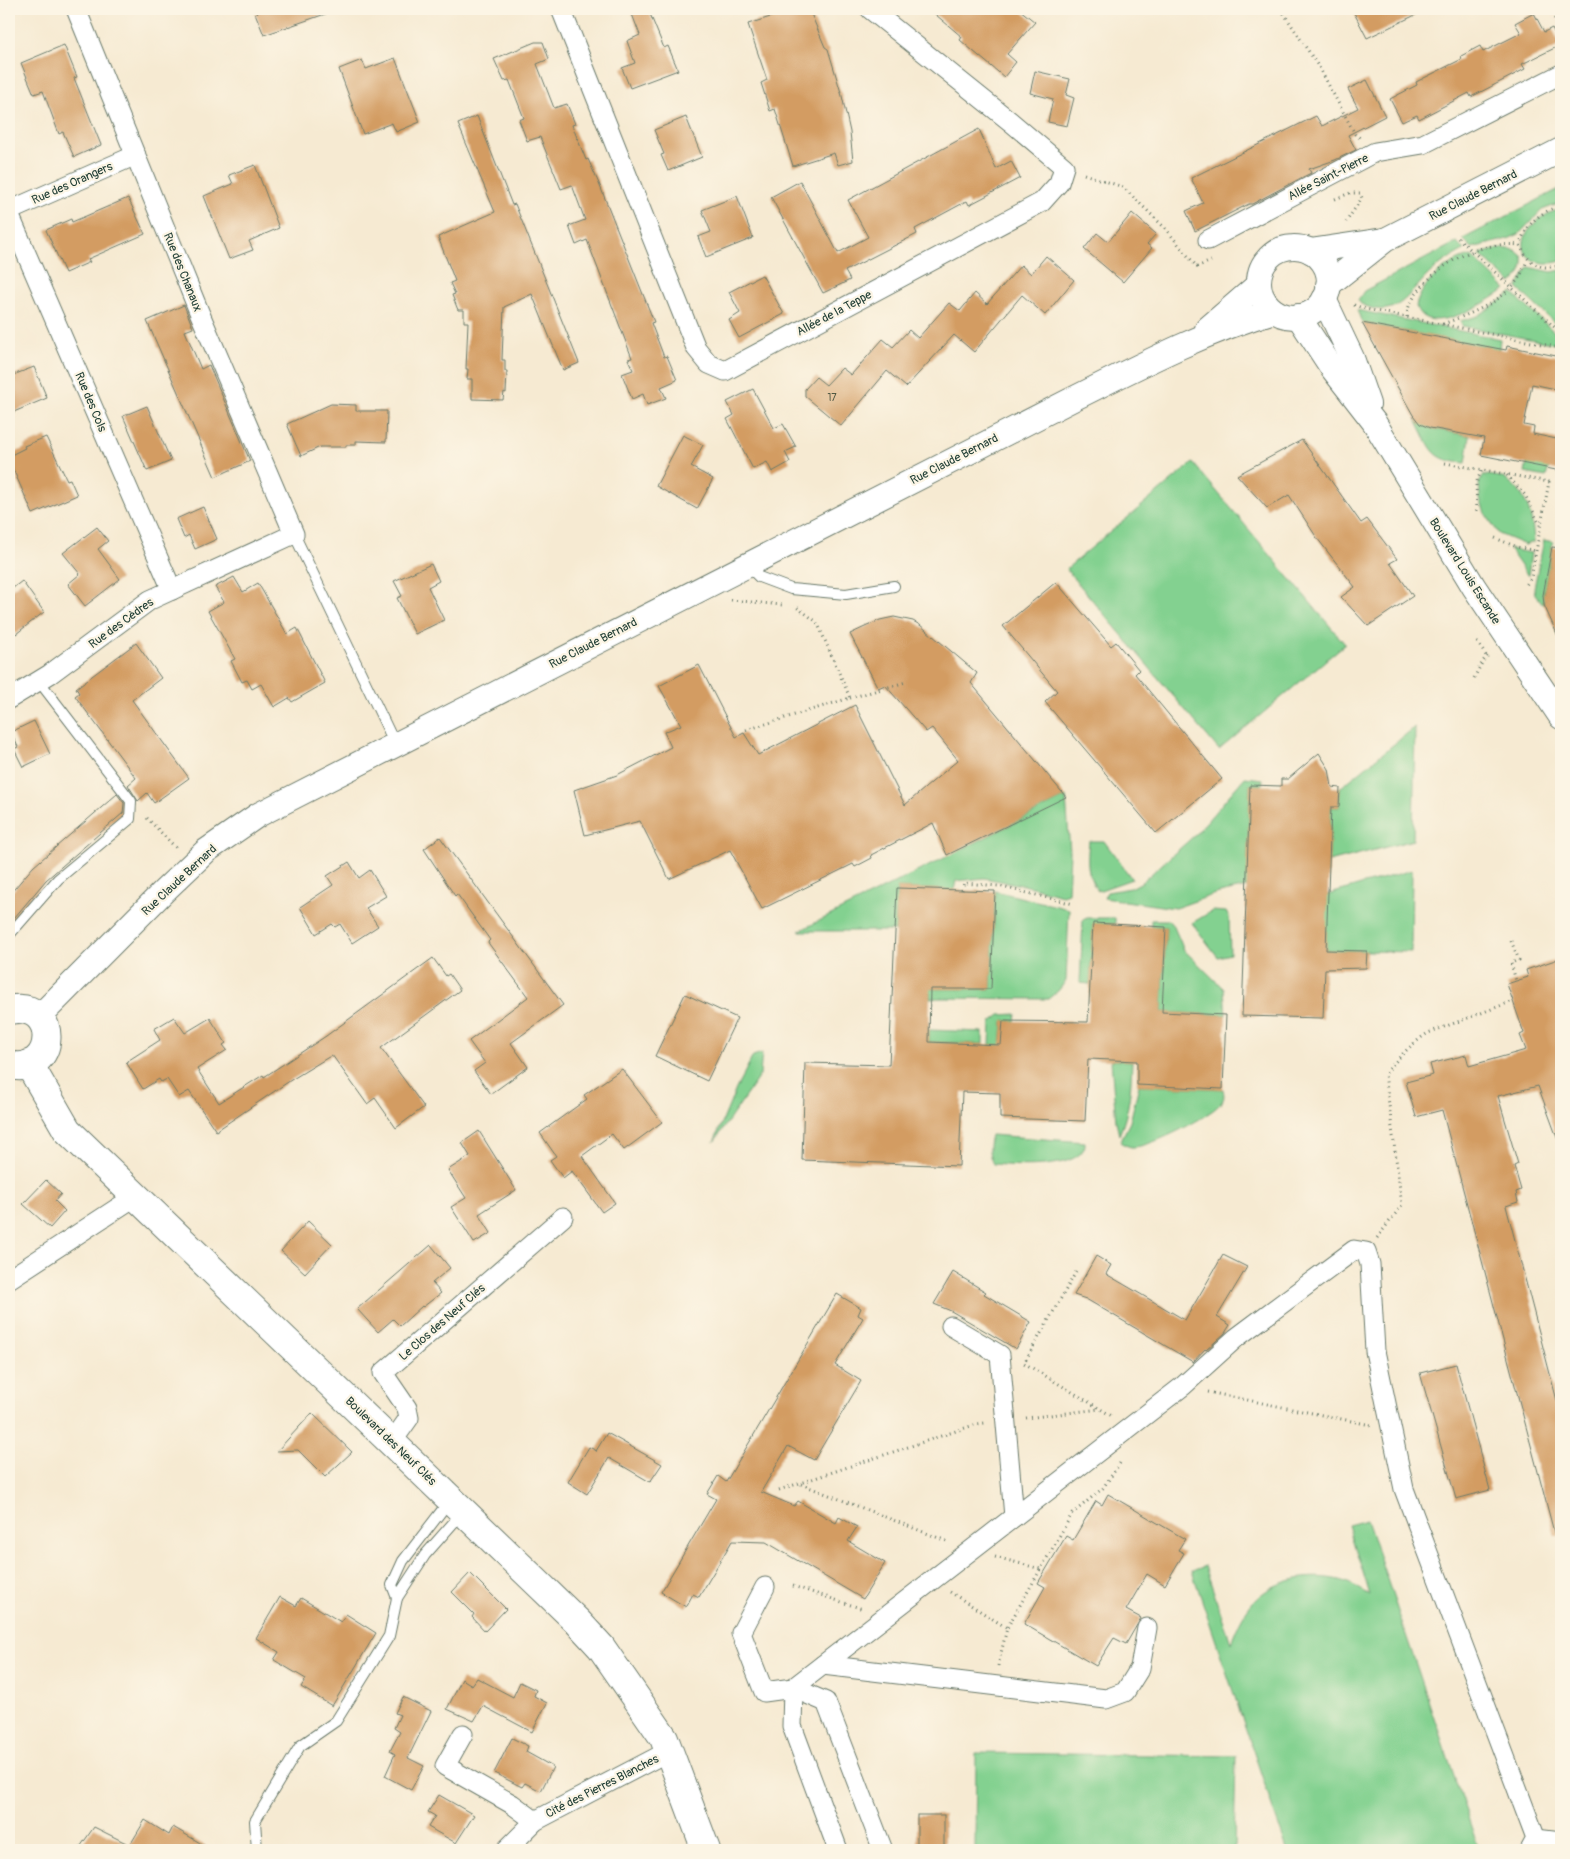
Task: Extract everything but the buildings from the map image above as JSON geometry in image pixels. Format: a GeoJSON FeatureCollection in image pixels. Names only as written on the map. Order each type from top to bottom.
{"type":"FeatureCollection","features":[{"type":"Feature","properties":{"kind":"main road"},"geometry":{"type":"LineString","coordinates":[[9,1010],[25,1009],[39,1017],[45,1025],[47,1034],[47,1044],[37,1060],[19,1064]]}},
{"type":"Feature","properties":{"kind":"main road","name":"Boulevard des Neuf Clés"},"geometry":{"type":"LineString","coordinates":[[19,1064],[67,1130],[578,1621],[601,1647],[664,1738],[706,1850]]}},
{"type":"Feature","properties":{"kind":"street","name":"Rue des Chanaux"},"geometry":{"type":"LineString","coordinates":[[76,9],[200,314],[294,534]]}},
{"type":"Feature","properties":{"kind":"street","name":"Allée de la Teppe"},"geometry":{"type":"LineString","coordinates":[[561,9],[696,348],[709,364],[725,371],[1042,202],[1059,183],[1064,167],[870,9]]}},
{"type":"Feature","properties":{"kind":"street","name":"Allée Saint-Pierre"},"geometry":{"type":"LineString","coordinates":[[1208,240],[1375,152],[1423,144],[1561,74]]}},
{"type":"Feature","properties":{"kind":"street","name":"Rue Claude Bernard"},"geometry":{"type":"LineString","coordinates":[[1326,292],[1385,240],[1561,150]]}},
{"type":"Feature","properties":{"kind":"street","name":"Rue des Orangers"},"geometry":{"type":"LineString","coordinates":[[9,212],[136,155]]}},
{"type":"Feature","properties":{"kind":"street","name":"Rue des Cols"},"geometry":{"type":"LineString","coordinates":[[9,212],[172,590]]}},
{"type":"Feature","properties":{"kind":"street","name":"Rue Claude Bernard"},"geometry":{"type":"LineString","coordinates":[[1310,251],[1385,240]]}},
{"type":"Feature","properties":{"kind":"street"},"geometry":{"type":"LineString","coordinates":[[1300,248],[1310,251],[1324,266],[1328,275],[1326,292],[1317,307],[1308,313],[1298,316],[1282,315],[1274,311],[1263,299],[1259,284],[1260,273],[1264,264],[1280,250],[1300,248]]}},
{"type":"Feature","properties":{"kind":"street","name":"Rue Claude Bernard"},"geometry":{"type":"LineString","coordinates":[[1196,338],[1259,284]]}},
{"type":"Feature","properties":{"kind":"street","name":"Boulevard Louis Escande"},"geometry":{"type":"LineString","coordinates":[[1326,292],[1352,358],[1374,422]]}},
{"type":"Feature","properties":{"kind":"street","name":"Rue Claude Bernard"},"geometry":{"type":"LineString","coordinates":[[39,1017],[206,852],[258,815],[1073,398],[1196,338],[1274,311]]}},
{"type":"Feature","properties":{"kind":"street","name":"Boulevard Louis Escande"},"geometry":{"type":"LineString","coordinates":[[1298,316],[1332,368],[1374,422],[1474,587],[1561,717]]}},
{"type":"Feature","properties":{"kind":"street","name":"Rue des Cèdres"},"geometry":{"type":"LineString","coordinates":[[11,694],[39,681],[150,600],[294,534]]}},
{"type":"Feature","properties":{"kind":"street"},"geometry":{"type":"LineString","coordinates":[[9,1279],[136,1196]]}},
{"type":"Feature","properties":{"kind":"street","name":"Le Clos des Neuf Clés"},"geometry":{"type":"LineString","coordinates":[[392,1442],[409,1418],[407,1408],[383,1373],[563,1217]]}},
{"type":"Feature","properties":{"kind":"street"},"geometry":{"type":"LineString","coordinates":[[765,1587],[741,1633],[764,1692],[793,1688],[1183,1386],[1236,1338],[1354,1250],[1366,1252],[1370,1264],[1375,1351],[1404,1490],[1534,1845],[1561,1842]]}},
{"type":"Feature","properties":{"kind":"street"},"geometry":{"type":"LineString","coordinates":[[951,1326],[1000,1355],[1014,1517]]}},
{"type":"Feature","properties":{"kind":"street"},"geometry":{"type":"LineString","coordinates":[[822,1665],[1106,1699],[1125,1692],[1140,1668],[1147,1628]]}},
{"type":"Feature","properties":{"kind":"street"},"geometry":{"type":"LineString","coordinates":[[793,1688],[792,1726],[838,1850]]}},
{"type":"Feature","properties":{"kind":"street"},"geometry":{"type":"LineString","coordinates":[[793,1688],[826,1702],[882,1850]]}},
{"type":"Feature","properties":{"kind":"street","name":"Cité des Pierres Blanches"},"geometry":{"type":"LineString","coordinates":[[463,1734],[446,1766],[512,1804],[535,1821]]}},
{"type":"Feature","properties":{"kind":"street","name":"Cité des Pierres Blanches"},"geometry":{"type":"LineString","coordinates":[[506,1850],[535,1821],[668,1751]]}},
{"type":"Feature","properties":{"kind":"lane"},"geometry":{"type":"LineString","coordinates":[[294,534],[395,744]]}},
{"type":"Feature","properties":{"kind":"lane"},"geometry":{"type":"LineString","coordinates":[[747,565],[759,577],[791,589],[846,594],[894,586]]}},
{"type":"Feature","properties":{"kind":"lane"},"geometry":{"type":"LineString","coordinates":[[9,935],[58,879],[130,819],[131,801],[39,681]]}},
{"type":"Feature","properties":{"kind":"lane"},"geometry":{"type":"LineString","coordinates":[[397,1598],[392,1585],[403,1561],[457,1505]]}},
{"type":"Feature","properties":{"kind":"lane"},"geometry":{"type":"LineString","coordinates":[[257,1850],[254,1821],[300,1746],[336,1721],[389,1636],[397,1598],[457,1505]]}},
{"type":"Feature","properties":{"kind":"path"},"geometry":{"type":"LineString","coordinates":[[1281,9],[1320,69],[1355,134],[1375,152]]}},
{"type":"Feature","properties":{"kind":"path"},"geometry":{"type":"LineString","coordinates":[[1550,9],[1561,31]]}},
{"type":"Feature","properties":{"kind":"path"},"geometry":{"type":"LineString","coordinates":[[1561,206],[1549,209],[1538,216],[1522,236],[1520,245],[1528,260],[1543,267],[1561,265]]}},
{"type":"Feature","properties":{"kind":"path"},"geometry":{"type":"LineString","coordinates":[[1458,238],[1561,333]]}},
{"type":"Feature","properties":{"kind":"path"},"geometry":{"type":"LineString","coordinates":[[1407,317],[1409,305],[1424,284],[1447,264],[1471,251],[1506,244],[1520,245]]}},
{"type":"Feature","properties":{"kind":"path"},"geometry":{"type":"LineString","coordinates":[[1442,325],[1486,306],[1511,288],[1519,280],[1528,260]]}},
{"type":"Feature","properties":{"kind":"path"},"geometry":{"type":"LineString","coordinates":[[1354,305],[1442,325],[1561,348]]}},
{"type":"Feature","properties":{"kind":"path"},"geometry":{"type":"LineString","coordinates":[[1445,463],[1549,482],[1530,578],[1526,584]]}},
{"type":"Feature","properties":{"kind":"path"},"geometry":{"type":"LineString","coordinates":[[1477,511],[1476,483],[1482,470]]}},
{"type":"Feature","properties":{"kind":"path"},"geometry":{"type":"LineString","coordinates":[[1507,474],[1525,495],[1540,525]]}},
{"type":"Feature","properties":{"kind":"path"},"geometry":{"type":"LineString","coordinates":[[1495,538],[1516,547],[1536,551]]}},
{"type":"Feature","properties":{"kind":"path"},"geometry":{"type":"LineString","coordinates":[[722,599],[795,606],[817,622],[850,698]]}},
{"type":"Feature","properties":{"kind":"path"},"geometry":{"type":"LineString","coordinates":[[1477,642],[1486,657]]}},
{"type":"Feature","properties":{"kind":"path"},"geometry":{"type":"LineString","coordinates":[[1474,678],[1486,657],[1492,651]]}},
{"type":"Feature","properties":{"kind":"path"},"geometry":{"type":"LineString","coordinates":[[746,730],[906,682]]}},
{"type":"Feature","properties":{"kind":"path"},"geometry":{"type":"LineString","coordinates":[[131,801],[192,865]]}},
{"type":"Feature","properties":{"kind":"path"},"geometry":{"type":"LineString","coordinates":[[962,890],[964,883],[998,886],[1074,904]]}},
{"type":"Feature","properties":{"kind":"path"},"geometry":{"type":"LineString","coordinates":[[1511,941],[1520,960],[1511,963],[1516,981]]}},
{"type":"Feature","properties":{"kind":"path"},"geometry":{"type":"LineString","coordinates":[[1366,1252],[1402,1205],[1385,1074],[1418,1040],[1428,1034],[1513,1001]]}},
{"type":"Feature","properties":{"kind":"path"},"geometry":{"type":"LineString","coordinates":[[994,1686],[1007,1628],[1072,1514],[1103,1488],[1130,1448],[1131,1427],[1024,1363],[1076,1272]]}},
{"type":"Feature","properties":{"kind":"path"},"geometry":{"type":"LineString","coordinates":[[1183,1386],[1392,1429]]}},
{"type":"Feature","properties":{"kind":"path"},"geometry":{"type":"LineString","coordinates":[[779,1490],[977,1424],[1100,1409]]}},
{"type":"Feature","properties":{"kind":"path"},"geometry":{"type":"LineString","coordinates":[[801,1483],[971,1551],[1041,1569]]}},
{"type":"Feature","properties":{"kind":"path"},"geometry":{"type":"LineString","coordinates":[[932,1580],[1007,1628]]}},
{"type":"Feature","properties":{"kind":"path"},"geometry":{"type":"LineString","coordinates":[[793,1586],[885,1616]]}},
{"type":"Feature","properties":{"kind":"green space"},"geometry":{"type":"Polygon","coordinates":[[[1561,188],[1561,203],[1542,210],[1519,234],[1508,239],[1472,248],[1463,239],[1561,188]]]}},
{"type":"Feature","properties":{"kind":"green space"},"geometry":{"type":"Polygon","coordinates":[[[1561,209],[1561,261],[1542,263],[1530,258],[1524,248],[1524,241],[1529,230],[1544,216],[1561,209]]]}},
{"type":"Feature","properties":{"kind":"green space"},"geometry":{"type":"Polygon","coordinates":[[[1457,242],[1464,250],[1437,267],[1407,297],[1392,308],[1373,308],[1361,304],[1358,300],[1364,291],[1457,242]]]}},
{"type":"Feature","properties":{"kind":"green space"},"geometry":{"type":"Polygon","coordinates":[[[1502,248],[1515,250],[1523,257],[1521,272],[1511,283],[1479,254],[1502,248]]]}},
{"type":"Feature","properties":{"kind":"green space"},"geometry":{"type":"Polygon","coordinates":[[[1472,256],[1506,289],[1459,315],[1432,320],[1422,316],[1416,306],[1430,281],[1445,267],[1463,258],[1472,256]]]}},
{"type":"Feature","properties":{"kind":"green space"},"geometry":{"type":"Polygon","coordinates":[[[1529,267],[1552,272],[1561,270],[1561,329],[1517,288],[1529,267]]]}},
{"type":"Feature","properties":{"kind":"green space"},"geometry":{"type":"Polygon","coordinates":[[[1512,293],[1561,338],[1561,345],[1462,326],[1460,321],[1478,316],[1512,293]]]}},
{"type":"Feature","properties":{"kind":"green space"},"geometry":{"type":"Polygon","coordinates":[[[1357,310],[1500,339],[1499,349],[1362,323],[1357,310]]]}},
{"type":"Feature","properties":{"kind":"green space"},"geometry":{"type":"Polygon","coordinates":[[[1416,419],[1430,428],[1470,436],[1466,463],[1454,462],[1438,456],[1429,445],[1416,419]]]}},
{"type":"Feature","properties":{"kind":"green space"},"geometry":{"type":"Polygon","coordinates":[[[1530,447],[1561,453],[1561,465],[1550,463],[1546,477],[1525,473],[1530,447]]]}},
{"type":"Feature","properties":{"kind":"green space"},"geometry":{"type":"Polygon","coordinates":[[[1193,463],[1345,644],[1219,750],[1066,569],[1193,463]]]}},
{"type":"Feature","properties":{"kind":"green space"},"geometry":{"type":"Polygon","coordinates":[[[1484,475],[1500,477],[1509,482],[1522,495],[1530,513],[1534,542],[1525,545],[1499,534],[1485,513],[1480,499],[1479,483],[1484,475]]]}},
{"type":"Feature","properties":{"kind":"green space"},"geometry":{"type":"Polygon","coordinates":[[[1544,540],[1553,542],[1543,595],[1544,605],[1535,594],[1534,588],[1544,540]]]}},
{"type":"Feature","properties":{"kind":"green space"},"geometry":{"type":"Polygon","coordinates":[[[1509,549],[1531,553],[1528,576],[1509,549]]]}},
{"type":"Feature","properties":{"kind":"green space"},"geometry":{"type":"Polygon","coordinates":[[[1415,727],[1413,840],[1329,862],[1331,807],[1339,807],[1340,788],[1415,727]]]}},
{"type":"Feature","properties":{"kind":"green space"},"geometry":{"type":"Polygon","coordinates":[[[1245,777],[1263,779],[1262,785],[1250,785],[1247,887],[1215,894],[1175,908],[1104,898],[1107,892],[1131,888],[1142,882],[1195,835],[1245,777]]]}},
{"type":"Feature","properties":{"kind":"green space"},"geometry":{"type":"Polygon","coordinates":[[[1066,797],[1070,852],[1068,893],[1062,895],[984,878],[956,881],[954,890],[897,888],[895,931],[799,931],[1066,797]]]}},
{"type":"Feature","properties":{"kind":"green space"},"geometry":{"type":"Polygon","coordinates":[[[1089,841],[1104,841],[1132,879],[1098,891],[1089,874],[1089,841]]]}},
{"type":"Feature","properties":{"kind":"green space"},"geometry":{"type":"Polygon","coordinates":[[[1412,870],[1411,952],[1326,950],[1327,895],[1412,870]]]}},
{"type":"Feature","properties":{"kind":"green space"},"geometry":{"type":"Polygon","coordinates":[[[995,891],[1069,909],[1066,981],[1048,999],[930,998],[930,989],[991,989],[995,891]]]}},
{"type":"Feature","properties":{"kind":"green space"},"geometry":{"type":"Polygon","coordinates":[[[1212,911],[1226,912],[1229,917],[1230,954],[1218,957],[1192,923],[1212,911]]]}},
{"type":"Feature","properties":{"kind":"green space"},"geometry":{"type":"Polygon","coordinates":[[[1087,918],[1115,918],[1115,924],[1093,924],[1090,984],[1080,983],[1083,920],[1087,918]]]}},
{"type":"Feature","properties":{"kind":"green space"},"geometry":{"type":"Polygon","coordinates":[[[1151,920],[1168,920],[1174,927],[1184,950],[1224,989],[1226,1015],[1162,1012],[1166,927],[1151,926],[1151,920]]]}},
{"type":"Feature","properties":{"kind":"green space"},"geometry":{"type":"Polygon","coordinates":[[[1016,1014],[1015,1021],[1003,1021],[1001,1045],[990,1045],[991,1022],[1000,1015],[1016,1014]]]}},
{"type":"Feature","properties":{"kind":"green space"},"geometry":{"type":"Polygon","coordinates":[[[929,1030],[983,1032],[983,1044],[929,1042],[929,1030]]]}},
{"type":"Feature","properties":{"kind":"green space"},"geometry":{"type":"Polygon","coordinates":[[[762,1053],[760,1075],[714,1142],[736,1089],[753,1056],[762,1053]]]}},
{"type":"Feature","properties":{"kind":"green space"},"geometry":{"type":"Polygon","coordinates":[[[1111,1060],[1132,1061],[1128,1108],[1119,1135],[1116,1122],[1111,1060]]]}},
{"type":"Feature","properties":{"kind":"green space"},"geometry":{"type":"Polygon","coordinates":[[[1139,1085],[1223,1089],[1224,1098],[1215,1109],[1179,1131],[1151,1143],[1131,1147],[1120,1142],[1130,1122],[1139,1085]]]}},
{"type":"Feature","properties":{"kind":"green space"},"geometry":{"type":"Polygon","coordinates":[[[991,1135],[1085,1142],[1085,1145],[1077,1156],[1055,1164],[1027,1166],[993,1164],[989,1150],[991,1135]]]}},
{"type":"Feature","properties":{"kind":"green space"},"geometry":{"type":"Polygon","coordinates":[[[1367,1520],[1479,1850],[1287,1850],[1192,1571],[1205,1566],[1231,1643],[1243,1617],[1253,1602],[1271,1588],[1282,1583],[1305,1578],[1328,1578],[1348,1583],[1370,1595],[1348,1525],[1367,1520]]]}},
{"type":"Feature","properties":{"kind":"green space"},"geometry":{"type":"Polygon","coordinates":[[[976,1753],[1236,1756],[1234,1850],[975,1850],[976,1753]]]}}]}
